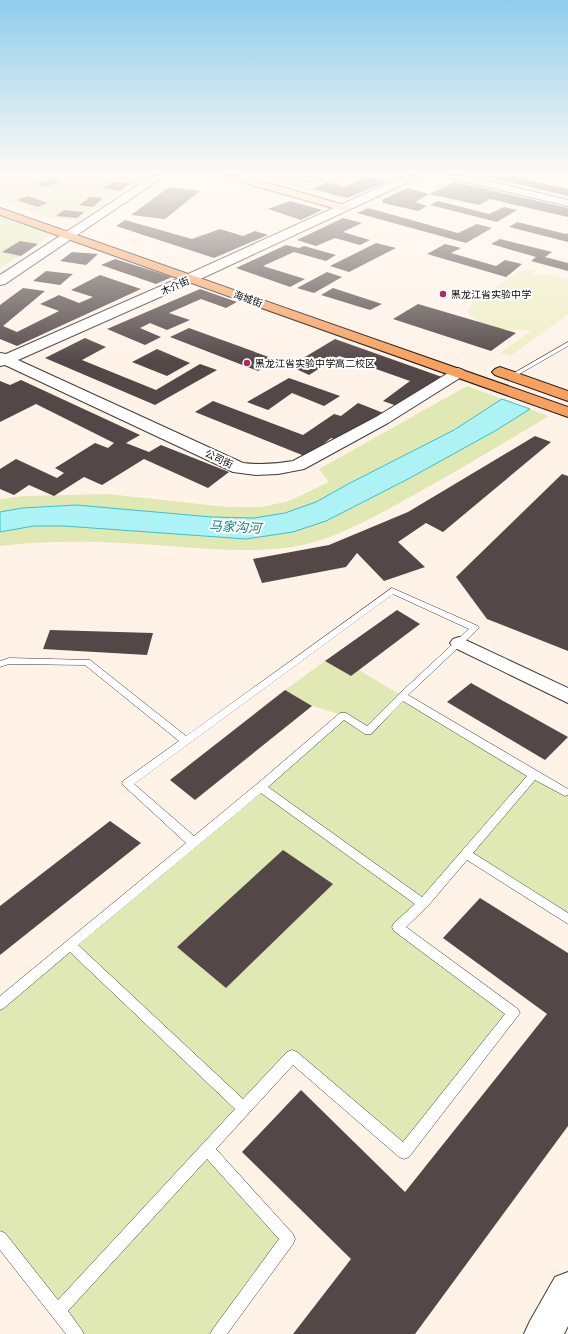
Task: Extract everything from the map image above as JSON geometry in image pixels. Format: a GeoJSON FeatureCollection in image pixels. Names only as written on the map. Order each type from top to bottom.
{"type":"FeatureCollection","features":[{"type":"Feature","properties":{"kind":"main road","name":"海城街"},"geometry":{"type":"LineString","coordinates":[[80,238],[192,272],[458,373],[568,412]]}},
{"type":"Feature","properties":{"kind":"main road"},"geometry":{"type":"LineString","coordinates":[[116,238],[164,255]]}},
{"type":"Feature","properties":{"kind":"main road","name":"海城街"},"geometry":{"type":"LineString","coordinates":[[192,272],[208,271],[223,276]]}},
{"type":"Feature","properties":{"kind":"main road"},"geometry":{"type":"LineString","coordinates":[[490,369],[568,396]]}},
{"type":"Feature","properties":{"kind":"street"},"geometry":{"type":"LineString","coordinates":[[0,281],[64,238]]}},
{"type":"Feature","properties":{"kind":"street"},"geometry":{"type":"LineString","coordinates":[[208,271],[279,238]]}},
{"type":"Feature","properties":{"kind":"street","name":"木介街"},"geometry":{"type":"LineString","coordinates":[[2,359],[192,272]]}},
{"type":"Feature","properties":{"kind":"street","name":"公司街"},"geometry":{"type":"LineString","coordinates":[[2,359],[239,468],[256,470],[278,469],[298,465],[382,420],[458,373]]}},
{"type":"Feature","properties":{"kind":"street"},"geometry":{"type":"LineString","coordinates":[[459,644],[568,696]]}},
{"type":"Feature","properties":{"kind":"street"},"geometry":{"type":"LineString","coordinates":[[543,1334],[568,1290]]}},
{"type":"Feature","properties":{"kind":"lane"},"geometry":{"type":"LineString","coordinates":[[512,376],[568,344]]}},
{"type":"Feature","properties":{"kind":"lane"},"geometry":{"type":"LineString","coordinates":[[0,1004],[194,843],[261,787],[343,716],[368,731],[402,696],[475,628],[392,591],[127,784],[194,843]]}},
{"type":"Feature","properties":{"kind":"lane"},"geometry":{"type":"LineString","coordinates":[[0,664],[9,661],[87,662],[186,741]]}},
{"type":"Feature","properties":{"kind":"lane"},"geometry":{"type":"LineString","coordinates":[[402,696],[534,775],[567,791]]}},
{"type":"Feature","properties":{"kind":"lane"},"geometry":{"type":"LineString","coordinates":[[58,1311],[292,1056],[404,1152],[514,1013],[398,927],[423,904],[534,775]]}},
{"type":"Feature","properties":{"kind":"lane"},"geometry":{"type":"LineString","coordinates":[[261,787],[423,904]]}},
{"type":"Feature","properties":{"kind":"lane"},"geometry":{"type":"LineString","coordinates":[[466,854],[568,919]]}},
{"type":"Feature","properties":{"kind":"lane"},"geometry":{"type":"LineString","coordinates":[[70,946],[243,1108]]}},
{"type":"Feature","properties":{"kind":"lane"},"geometry":{"type":"LineString","coordinates":[[207,1149],[288,1239],[218,1334]]}},
{"type":"Feature","properties":{"kind":"lane"},"geometry":{"type":"LineString","coordinates":[[0,1238],[76,1334]]}},
{"type":"Feature","properties":{"kind":"green space"},"geometry":{"type":"Polygon","coordinates":[[[0,238],[46,238],[0,268],[0,238]]]}},
{"type":"Feature","properties":{"kind":"green space"},"geometry":{"type":"Polygon","coordinates":[[[524,269],[535,271],[531,275],[551,275],[568,279],[568,314],[511,356],[500,353],[532,330],[496,328],[479,322],[467,311],[472,303],[524,269]]]}},
{"type":"Feature","properties":{"kind":"green space"},"geometry":{"type":"Polygon","coordinates":[[[467,386],[549,416],[390,508],[349,529],[321,540],[292,547],[261,550],[84,542],[42,542],[0,546],[0,499],[24,496],[108,494],[226,507],[262,507],[289,501],[329,482],[319,469],[467,386]]]}},
{"type":"Feature","properties":{"kind":"green space"},"geometry":{"type":"Polygon","coordinates":[[[325,661],[351,676],[359,670],[568,795],[568,919],[466,854],[398,927],[514,1013],[404,1152],[292,1056],[207,1149],[288,1239],[218,1334],[76,1334],[0,1238],[0,1004],[342,715],[312,706],[285,690],[325,661]]]}},
{"type":"Feature","properties":{"kind":"water","name":"马家沟河"},"geometry":{"type":"Polygon","coordinates":[[[502,399],[530,409],[495,431],[408,479],[326,521],[293,532],[246,539],[64,526],[34,526],[0,532],[0,512],[22,508],[76,505],[212,517],[254,518],[285,513],[316,502],[454,430],[502,399]]]}},
{"type":"Feature","properties":{"kind":"building"},"geometry":{"type":"Polygon","coordinates":[[[154,238],[260,238],[214,258],[154,238]]]}},
{"type":"Feature","properties":{"kind":"building"},"geometry":{"type":"Polygon","coordinates":[[[301,238],[334,238],[316,246],[297,240],[301,238]]]}},
{"type":"Feature","properties":{"kind":"building"},"geometry":{"type":"Polygon","coordinates":[[[336,238],[364,238],[370,240],[360,245],[336,238]]]}},
{"type":"Feature","properties":{"kind":"building"},"geometry":{"type":"Polygon","coordinates":[[[449,238],[474,238],[466,243],[449,238]]]}},
{"type":"Feature","properties":{"kind":"building"},"geometry":{"type":"Polygon","coordinates":[[[553,238],[568,238],[568,242],[553,238]]]}},
{"type":"Feature","properties":{"kind":"building"},"geometry":{"type":"Polygon","coordinates":[[[500,239],[552,252],[545,257],[568,263],[568,271],[531,261],[536,257],[491,244],[500,239]]]}},
{"type":"Feature","properties":{"kind":"building"},"geometry":{"type":"Polygon","coordinates":[[[20,241],[38,244],[21,256],[2,252],[20,241]]]}},
{"type":"Feature","properties":{"kind":"building"},"geometry":{"type":"Polygon","coordinates":[[[376,243],[396,248],[349,272],[330,266],[376,243]]]}},
{"type":"Feature","properties":{"kind":"building"},"geometry":{"type":"Polygon","coordinates":[[[445,244],[461,248],[451,253],[496,266],[505,260],[522,264],[506,277],[427,254],[445,244]]]}},
{"type":"Feature","properties":{"kind":"building"},"geometry":{"type":"Polygon","coordinates":[[[286,245],[299,248],[304,246],[336,255],[326,261],[294,252],[263,266],[305,279],[290,287],[236,268],[286,245]]]}},
{"type":"Feature","properties":{"kind":"building"},"geometry":{"type":"Polygon","coordinates":[[[72,252],[98,254],[86,265],[60,261],[72,252]]]}},
{"type":"Feature","properties":{"kind":"building"},"geometry":{"type":"Polygon","coordinates":[[[115,259],[172,277],[156,284],[101,265],[115,259]]]}},
{"type":"Feature","properties":{"kind":"building"},"geometry":{"type":"Polygon","coordinates":[[[46,271],[73,274],[60,285],[33,281],[46,271]]]}},
{"type":"Feature","properties":{"kind":"building"},"geometry":{"type":"Polygon","coordinates":[[[327,272],[342,277],[314,293],[297,288],[327,272]]]}},
{"type":"Feature","properties":{"kind":"building"},"geometry":{"type":"Polygon","coordinates":[[[100,275],[141,289],[17,346],[0,339],[0,305],[23,288],[45,291],[3,326],[17,332],[59,311],[40,304],[59,295],[79,303],[93,297],[71,290],[100,275]]]}},
{"type":"Feature","properties":{"kind":"building"},"geometry":{"type":"Polygon","coordinates":[[[333,288],[382,304],[370,310],[321,295],[333,288]]]}},
{"type":"Feature","properties":{"kind":"building"},"geometry":{"type":"Polygon","coordinates":[[[200,289],[237,302],[226,308],[201,299],[169,313],[190,320],[167,330],[150,323],[140,328],[161,337],[145,345],[107,329],[200,289]]]}},
{"type":"Feature","properties":{"kind":"building"},"geometry":{"type":"Polygon","coordinates":[[[418,304],[516,333],[491,351],[393,319],[418,304]]]}},
{"type":"Feature","properties":{"kind":"building"},"geometry":{"type":"Polygon","coordinates":[[[189,328],[277,360],[258,371],[170,337],[189,328]]]}},
{"type":"Feature","properties":{"kind":"building"},"geometry":{"type":"Polygon","coordinates":[[[85,338],[106,347],[82,360],[156,390],[200,364],[217,370],[155,405],[45,358],[85,338]]]}},
{"type":"Feature","properties":{"kind":"building"},"geometry":{"type":"Polygon","coordinates":[[[335,339],[442,377],[400,407],[383,401],[410,381],[339,356],[309,375],[290,366],[335,339]]]}},
{"type":"Feature","properties":{"kind":"building"},"geometry":{"type":"Polygon","coordinates":[[[157,349],[190,363],[167,376],[132,362],[157,349]]]}},
{"type":"Feature","properties":{"kind":"building"},"geometry":{"type":"Polygon","coordinates":[[[289,378],[340,396],[324,406],[292,393],[268,410],[247,402],[289,378]]]}},
{"type":"Feature","properties":{"kind":"building"},"geometry":{"type":"Polygon","coordinates":[[[21,380],[140,435],[126,443],[149,452],[161,445],[229,472],[208,488],[144,459],[102,485],[84,477],[54,496],[29,485],[14,495],[0,489],[0,469],[16,459],[57,478],[64,473],[55,468],[95,443],[108,448],[114,443],[36,404],[0,422],[0,381],[10,385],[21,380]]]}},
{"type":"Feature","properties":{"kind":"building"},"geometry":{"type":"Polygon","coordinates":[[[213,401],[303,435],[334,414],[341,416],[358,403],[386,414],[366,428],[360,425],[338,440],[331,438],[307,457],[195,412],[213,401]]]}},
{"type":"Feature","properties":{"kind":"building"},"geometry":{"type":"Polygon","coordinates":[[[535,436],[551,442],[443,532],[426,523],[398,542],[425,567],[384,581],[357,553],[346,567],[262,583],[253,559],[329,545],[408,512],[535,436]]]}},
{"type":"Feature","properties":{"kind":"building"},"geometry":{"type":"Polygon","coordinates":[[[562,474],[568,476],[568,651],[487,619],[456,577],[562,474]]]}},
{"type":"Feature","properties":{"kind":"building"},"geometry":{"type":"Polygon","coordinates":[[[397,610],[420,624],[351,676],[325,661],[397,610]]]}},
{"type":"Feature","properties":{"kind":"building"},"geometry":{"type":"Polygon","coordinates":[[[50,630],[153,633],[147,655],[43,649],[50,630]]]}},
{"type":"Feature","properties":{"kind":"building"},"geometry":{"type":"Polygon","coordinates":[[[471,683],[568,737],[545,760],[447,702],[471,683]]]}},
{"type":"Feature","properties":{"kind":"building"},"geometry":{"type":"Polygon","coordinates":[[[285,690],[312,706],[195,800],[170,780],[285,690]]]}},
{"type":"Feature","properties":{"kind":"building"},"geometry":{"type":"Polygon","coordinates":[[[110,821],[141,843],[0,955],[0,906],[110,821]]]}},
{"type":"Feature","properties":{"kind":"building"},"geometry":{"type":"Polygon","coordinates":[[[283,850],[333,884],[226,988],[177,947],[283,850]]]}},
{"type":"Feature","properties":{"kind":"building"},"geometry":{"type":"Polygon","coordinates":[[[480,898],[568,953],[568,1126],[415,1334],[293,1334],[351,1259],[242,1152],[301,1090],[405,1192],[547,1014],[443,938],[480,898]]]}},
{"type":"Feature","properties":{"kind":"place","name":"黑龙江省实验中学"},"geometry":{"type":"Point","coordinates":[443,294]}},
{"type":"Feature","properties":{"kind":"place","name":"黑龙江省实验中学高二校区"},"geometry":{"type":"Point","coordinates":[247,363]}}]}
